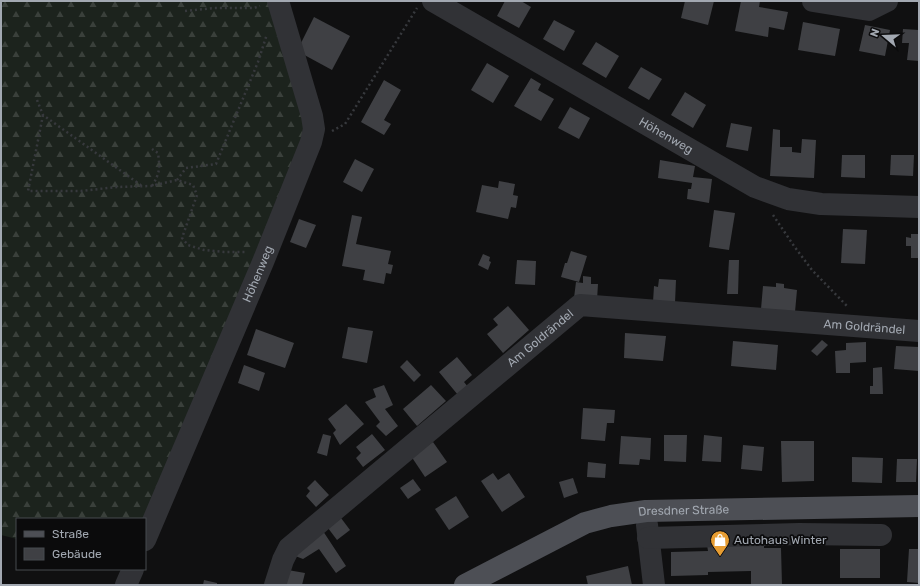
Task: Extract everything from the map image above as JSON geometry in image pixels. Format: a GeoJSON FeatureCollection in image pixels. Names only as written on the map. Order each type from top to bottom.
{"type":"FeatureCollection","features":[{"type":"Feature","properties":{"kind":"main road","name":"Dresdner Straße"},"geometry":{"type":"LineString","coordinates":[[465,585],[585,523],[611,516],[646,511],[919,506]]}},
{"type":"Feature","properties":{"kind":"street"},"geometry":{"type":"LineString","coordinates":[[814,1],[869,10],[887,1]]}},
{"type":"Feature","properties":{"kind":"street","name":"Höhenweg"},"geometry":{"type":"LineString","coordinates":[[146,538],[263,262],[311,142],[314,129],[312,116],[270,3]]}},
{"type":"Feature","properties":{"kind":"street","name":"Höhenweg"},"geometry":{"type":"LineString","coordinates":[[425,4],[755,187],[788,199],[820,204],[919,207]]}},
{"type":"Feature","properties":{"kind":"street","name":"Am Goldrändel"},"geometry":{"type":"LineString","coordinates":[[275,585],[282,560],[289,548],[580,305],[919,331]]}},
{"type":"Feature","properties":{"kind":"street"},"geometry":{"type":"LineString","coordinates":[[646,511],[654,585]]}},
{"type":"Feature","properties":{"kind":"street"},"geometry":{"type":"LineString","coordinates":[[648,538],[799,534],[881,535]]}},
{"type":"Feature","properties":{"kind":"street"},"geometry":{"type":"LineString","coordinates":[[126,585],[133,570]]}},
{"type":"Feature","properties":{"kind":"path"},"geometry":{"type":"LineString","coordinates":[[185,11],[214,8],[254,8],[270,3]]}},
{"type":"Feature","properties":{"kind":"path"},"geometry":{"type":"LineString","coordinates":[[311,142],[345,124],[425,4]]}},
{"type":"Feature","properties":{"kind":"path"},"geometry":{"type":"LineString","coordinates":[[176,180],[186,168],[216,164],[258,62],[268,31]]}},
{"type":"Feature","properties":{"kind":"path"},"geometry":{"type":"LineString","coordinates":[[37,100],[43,116],[28,191],[81,191],[117,187],[151,186],[176,180],[193,185],[197,195],[182,238],[188,245],[204,250],[248,252],[263,262]]}},
{"type":"Feature","properties":{"kind":"path"},"geometry":{"type":"LineString","coordinates":[[43,116],[143,186]]}},
{"type":"Feature","properties":{"kind":"path"},"geometry":{"type":"LineString","coordinates":[[151,186],[158,176],[159,164],[158,153],[152,149]]}},
{"type":"Feature","properties":{"kind":"path"},"geometry":{"type":"LineString","coordinates":[[772,214],[812,270],[868,327]]}},
{"type":"Feature","properties":{"kind":"green space"},"geometry":{"type":"Polygon","coordinates":[[[1,1],[275,1],[308,139],[145,518],[16,518],[16,539],[1,535],[1,1]]]}},
{"type":"Feature","properties":{"kind":"building"},"geometry":{"type":"Polygon","coordinates":[[[505,1],[521,1],[531,7],[519,28],[497,16],[505,1]]]}},
{"type":"Feature","properties":{"kind":"building"},"geometry":{"type":"Polygon","coordinates":[[[685,1],[714,1],[708,25],[681,18],[685,1]]]}},
{"type":"Feature","properties":{"kind":"building"},"geometry":{"type":"Polygon","coordinates":[[[741,1],[760,1],[759,7],[788,12],[784,30],[769,27],[768,37],[735,31],[741,1]]]}},
{"type":"Feature","properties":{"kind":"building"},"geometry":{"type":"Polygon","coordinates":[[[314,17],[350,36],[332,70],[297,51],[314,17]]]}},
{"type":"Feature","properties":{"kind":"building"},"geometry":{"type":"Polygon","coordinates":[[[554,20],[575,31],[564,51],[543,39],[554,20]]]}},
{"type":"Feature","properties":{"kind":"building"},"geometry":{"type":"Polygon","coordinates":[[[803,22],[840,29],[835,56],[798,50],[803,22]]]}},
{"type":"Feature","properties":{"kind":"building"},"geometry":{"type":"Polygon","coordinates":[[[865,25],[890,30],[885,56],[859,51],[865,25]]]}},
{"type":"Feature","properties":{"kind":"building"},"geometry":{"type":"Polygon","coordinates":[[[903,29],[919,30],[919,61],[907,60],[909,43],[902,43],[903,29]]]}},
{"type":"Feature","properties":{"kind":"building"},"geometry":{"type":"Polygon","coordinates":[[[596,42],[619,56],[606,78],[582,64],[596,42]]]}},
{"type":"Feature","properties":{"kind":"building"},"geometry":{"type":"Polygon","coordinates":[[[487,63],[509,76],[493,103],[471,90],[487,63]]]}},
{"type":"Feature","properties":{"kind":"building"},"geometry":{"type":"Polygon","coordinates":[[[641,67],[662,79],[649,100],[628,88],[641,67]]]}},
{"type":"Feature","properties":{"kind":"building"},"geometry":{"type":"Polygon","coordinates":[[[531,78],[541,84],[538,90],[554,99],[541,121],[514,106],[531,78]]]}},
{"type":"Feature","properties":{"kind":"building"},"geometry":{"type":"Polygon","coordinates":[[[384,80],[401,90],[384,120],[391,124],[384,135],[361,122],[384,80]]]}},
{"type":"Feature","properties":{"kind":"building"},"geometry":{"type":"Polygon","coordinates":[[[685,92],[706,105],[693,128],[671,115],[685,92]]]}},
{"type":"Feature","properties":{"kind":"building"},"geometry":{"type":"Polygon","coordinates":[[[570,107],[590,118],[579,139],[558,128],[570,107]]]}},
{"type":"Feature","properties":{"kind":"building"},"geometry":{"type":"Polygon","coordinates":[[[731,123],[752,127],[748,151],[726,147],[731,123]]]}},
{"type":"Feature","properties":{"kind":"building"},"geometry":{"type":"Polygon","coordinates":[[[773,129],[780,130],[780,147],[792,147],[792,152],[801,153],[802,139],[816,140],[814,178],[770,176],[773,129]]]}},
{"type":"Feature","properties":{"kind":"building"},"geometry":{"type":"Polygon","coordinates":[[[842,155],[865,155],[865,178],[841,177],[842,155]]]}},
{"type":"Feature","properties":{"kind":"building"},"geometry":{"type":"Polygon","coordinates":[[[891,155],[914,155],[913,176],[890,175],[891,155]]]}},
{"type":"Feature","properties":{"kind":"building"},"geometry":{"type":"Polygon","coordinates":[[[355,159],[374,169],[362,192],[343,182],[355,159]]]}},
{"type":"Feature","properties":{"kind":"building"},"geometry":{"type":"Polygon","coordinates":[[[660,160],[695,166],[693,177],[712,179],[709,203],[687,199],[688,189],[691,189],[692,183],[658,178],[660,160]]]}},
{"type":"Feature","properties":{"kind":"building"},"geometry":{"type":"Polygon","coordinates":[[[499,181],[515,184],[513,195],[518,196],[516,208],[511,207],[508,219],[476,212],[482,185],[498,188],[499,181]]]}},
{"type":"Feature","properties":{"kind":"building"},"geometry":{"type":"Polygon","coordinates":[[[714,210],[735,213],[729,250],[709,247],[714,210]]]}},
{"type":"Feature","properties":{"kind":"building"},"geometry":{"type":"Polygon","coordinates":[[[352,215],[362,217],[356,244],[391,251],[388,264],[393,265],[391,274],[386,273],[384,284],[363,280],[365,270],[342,266],[352,215]]]}},
{"type":"Feature","properties":{"kind":"building"},"geometry":{"type":"Polygon","coordinates":[[[299,219],[316,225],[306,248],[290,242],[299,219]]]}},
{"type":"Feature","properties":{"kind":"building"},"geometry":{"type":"Polygon","coordinates":[[[843,229],[867,230],[865,264],[841,263],[843,229]]]}},
{"type":"Feature","properties":{"kind":"building"},"geometry":{"type":"Polygon","coordinates":[[[911,234],[919,234],[919,258],[911,258],[911,246],[906,246],[906,237],[911,238],[911,234]]]}},
{"type":"Feature","properties":{"kind":"building"},"geometry":{"type":"Polygon","coordinates":[[[571,251],[587,256],[579,282],[561,277],[565,263],[567,263],[571,251]]]}},
{"type":"Feature","properties":{"kind":"building"},"geometry":{"type":"Polygon","coordinates":[[[483,254],[490,257],[489,261],[491,262],[488,270],[478,265],[483,254]]]}},
{"type":"Feature","properties":{"kind":"building"},"geometry":{"type":"Polygon","coordinates":[[[517,260],[536,261],[535,285],[515,284],[517,260]]]}},
{"type":"Feature","properties":{"kind":"building"},"geometry":{"type":"Polygon","coordinates":[[[729,260],[739,260],[738,294],[727,294],[729,260]]]}},
{"type":"Feature","properties":{"kind":"building"},"geometry":{"type":"Polygon","coordinates":[[[583,276],[591,277],[591,284],[598,284],[597,300],[574,298],[576,282],[583,283],[583,276]]]}},
{"type":"Feature","properties":{"kind":"building"},"geometry":{"type":"Polygon","coordinates":[[[659,279],[676,280],[675,303],[653,302],[654,286],[658,287],[659,279]]]}},
{"type":"Feature","properties":{"kind":"building"},"geometry":{"type":"Polygon","coordinates":[[[776,283],[784,284],[784,288],[797,290],[795,312],[761,309],[763,286],[776,287],[776,283]]]}},
{"type":"Feature","properties":{"kind":"building"},"geometry":{"type":"Polygon","coordinates":[[[508,306],[529,330],[503,353],[487,334],[498,325],[493,319],[508,306]]]}},
{"type":"Feature","properties":{"kind":"building"},"geometry":{"type":"Polygon","coordinates":[[[348,327],[373,331],[367,363],[342,358],[348,327]]]}},
{"type":"Feature","properties":{"kind":"building"},"geometry":{"type":"Polygon","coordinates":[[[256,329],[294,343],[285,368],[247,355],[256,329]]]}},
{"type":"Feature","properties":{"kind":"building"},"geometry":{"type":"Polygon","coordinates":[[[625,333],[666,336],[663,361],[624,358],[625,333]]]}},
{"type":"Feature","properties":{"kind":"building"},"geometry":{"type":"Polygon","coordinates":[[[822,340],[828,345],[817,356],[811,351],[822,340]]]}},
{"type":"Feature","properties":{"kind":"building"},"geometry":{"type":"Polygon","coordinates":[[[733,341],[778,345],[776,370],[731,366],[733,341]]]}},
{"type":"Feature","properties":{"kind":"building"},"geometry":{"type":"Polygon","coordinates":[[[866,342],[866,362],[850,363],[850,373],[836,373],[835,351],[846,350],[846,343],[866,342]]]}},
{"type":"Feature","properties":{"kind":"building"},"geometry":{"type":"Polygon","coordinates":[[[896,346],[919,347],[919,371],[894,369],[896,346]]]}},
{"type":"Feature","properties":{"kind":"building"},"geometry":{"type":"Polygon","coordinates":[[[457,357],[472,375],[464,382],[468,387],[458,395],[439,372],[457,357]]]}},
{"type":"Feature","properties":{"kind":"building"},"geometry":{"type":"Polygon","coordinates":[[[407,360],[421,375],[414,382],[400,367],[407,360]]]}},
{"type":"Feature","properties":{"kind":"building"},"geometry":{"type":"Polygon","coordinates":[[[244,365],[265,373],[259,391],[238,383],[244,365]]]}},
{"type":"Feature","properties":{"kind":"building"},"geometry":{"type":"Polygon","coordinates":[[[882,367],[883,394],[870,394],[870,386],[873,386],[873,368],[882,367]]]}},
{"type":"Feature","properties":{"kind":"building"},"geometry":{"type":"Polygon","coordinates":[[[384,385],[393,405],[385,409],[398,426],[386,436],[376,426],[380,422],[365,402],[376,397],[373,389],[384,385]]]}},
{"type":"Feature","properties":{"kind":"building"},"geometry":{"type":"Polygon","coordinates":[[[431,385],[446,401],[417,426],[403,409],[431,385]]]}},
{"type":"Feature","properties":{"kind":"building"},"geometry":{"type":"Polygon","coordinates":[[[346,404],[364,424],[340,445],[333,433],[336,430],[328,419],[346,404]]]}},
{"type":"Feature","properties":{"kind":"building"},"geometry":{"type":"Polygon","coordinates":[[[583,408],[615,410],[614,423],[607,423],[605,441],[581,439],[583,408]]]}},
{"type":"Feature","properties":{"kind":"building"},"geometry":{"type":"Polygon","coordinates":[[[323,434],[331,436],[327,456],[317,453],[323,434]]]}},
{"type":"Feature","properties":{"kind":"building"},"geometry":{"type":"Polygon","coordinates":[[[372,434],[385,450],[363,467],[356,458],[361,453],[356,447],[372,434]]]}},
{"type":"Feature","properties":{"kind":"building"},"geometry":{"type":"Polygon","coordinates":[[[664,435],[687,435],[686,462],[664,461],[664,435]]]}},
{"type":"Feature","properties":{"kind":"building"},"geometry":{"type":"Polygon","coordinates":[[[704,435],[722,437],[721,462],[702,461],[704,435]]]}},
{"type":"Feature","properties":{"kind":"building"},"geometry":{"type":"Polygon","coordinates":[[[621,436],[651,438],[650,460],[640,459],[639,465],[619,464],[621,436]]]}},
{"type":"Feature","properties":{"kind":"building"},"geometry":{"type":"Polygon","coordinates":[[[781,441],[814,441],[814,481],[782,482],[781,441]]]}},
{"type":"Feature","properties":{"kind":"building"},"geometry":{"type":"Polygon","coordinates":[[[433,442],[447,462],[425,477],[411,456],[433,442]]]}},
{"type":"Feature","properties":{"kind":"building"},"geometry":{"type":"Polygon","coordinates":[[[743,445],[764,447],[762,471],[741,469],[743,445]]]}},
{"type":"Feature","properties":{"kind":"building"},"geometry":{"type":"Polygon","coordinates":[[[852,457],[883,458],[882,483],[852,482],[852,457]]]}},
{"type":"Feature","properties":{"kind":"building"},"geometry":{"type":"Polygon","coordinates":[[[897,459],[917,459],[916,482],[896,482],[897,459]]]}},
{"type":"Feature","properties":{"kind":"building"},"geometry":{"type":"Polygon","coordinates":[[[588,462],[606,464],[605,478],[587,477],[588,462]]]}},
{"type":"Feature","properties":{"kind":"building"},"geometry":{"type":"Polygon","coordinates":[[[493,473],[498,480],[509,473],[525,497],[502,512],[481,481],[493,473]]]}},
{"type":"Feature","properties":{"kind":"building"},"geometry":{"type":"Polygon","coordinates":[[[573,478],[578,493],[564,498],[559,482],[573,478]]]}},
{"type":"Feature","properties":{"kind":"building"},"geometry":{"type":"Polygon","coordinates":[[[413,479],[421,490],[408,499],[400,488],[413,479]]]}},
{"type":"Feature","properties":{"kind":"building"},"geometry":{"type":"Polygon","coordinates":[[[315,480],[329,495],[316,507],[306,496],[310,491],[307,488],[315,480]]]}},
{"type":"Feature","properties":{"kind":"building"},"geometry":{"type":"Polygon","coordinates":[[[456,496],[469,517],[449,530],[435,509],[456,496]]]}},
{"type":"Feature","properties":{"kind":"building"},"geometry":{"type":"Polygon","coordinates":[[[341,518],[350,530],[337,540],[328,528],[341,518]]]}},
{"type":"Feature","properties":{"kind":"building"},"geometry":{"type":"Polygon","coordinates":[[[321,528],[346,566],[336,573],[319,549],[303,559],[290,554],[321,528]]]}},
{"type":"Feature","properties":{"kind":"building"},"geometry":{"type":"Polygon","coordinates":[[[764,543],[764,548],[781,548],[782,585],[751,585],[751,571],[708,572],[708,575],[671,576],[671,552],[708,551],[707,545],[764,543]]]}},
{"type":"Feature","properties":{"kind":"building"},"geometry":{"type":"Polygon","coordinates":[[[840,549],[880,549],[880,578],[840,578],[840,549]]]}},
{"type":"Feature","properties":{"kind":"building"},"geometry":{"type":"Polygon","coordinates":[[[909,549],[919,549],[919,583],[907,582],[909,549]]]}},
{"type":"Feature","properties":{"kind":"building"},"geometry":{"type":"Polygon","coordinates":[[[628,566],[632,585],[588,585],[586,576],[628,566]]]}},
{"type":"Feature","properties":{"kind":"building"},"geometry":{"type":"Polygon","coordinates":[[[282,569],[305,573],[302,585],[279,585],[282,569]]]}},
{"type":"Feature","properties":{"kind":"building"},"geometry":{"type":"Polygon","coordinates":[[[204,580],[217,583],[217,585],[203,585],[204,580]]]}},
{"type":"Feature","properties":{"kind":"place","name":"Autohaus Winter"},"geometry":{"type":"Point","coordinates":[720,557]}}]}
